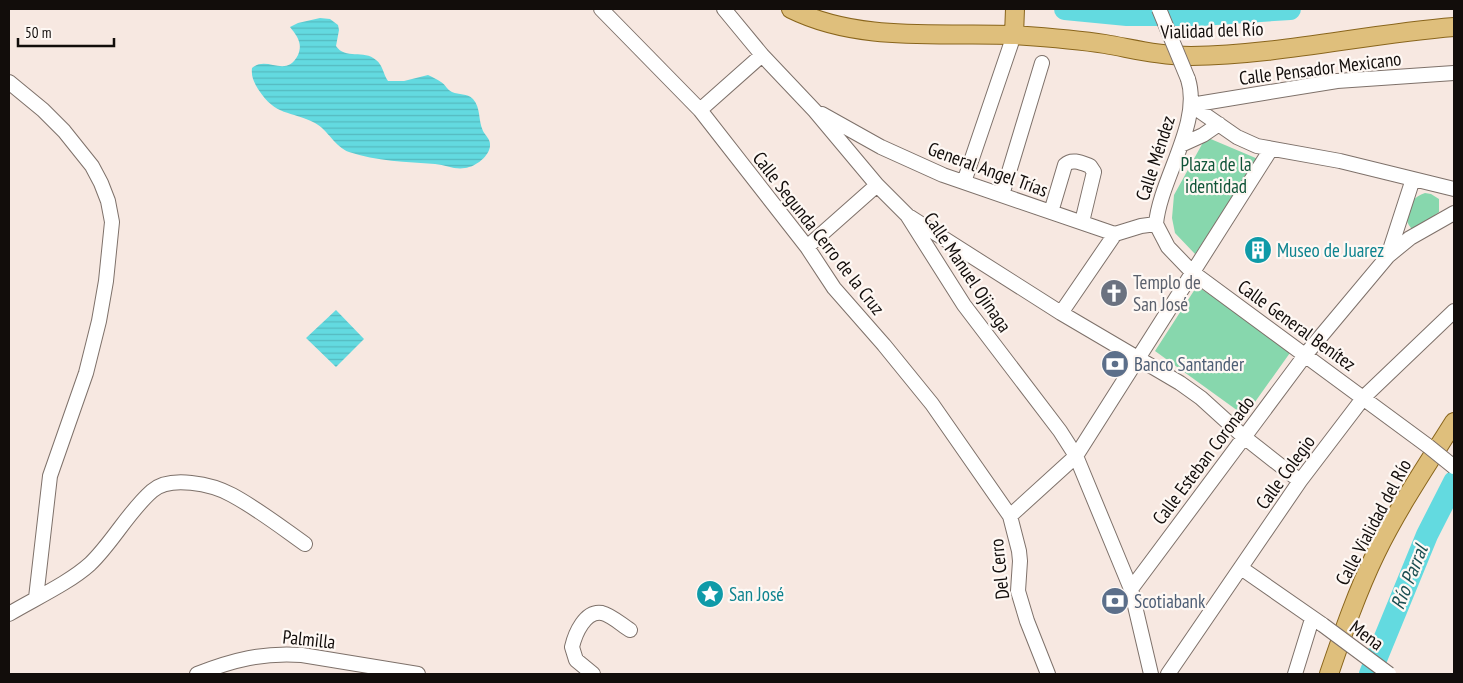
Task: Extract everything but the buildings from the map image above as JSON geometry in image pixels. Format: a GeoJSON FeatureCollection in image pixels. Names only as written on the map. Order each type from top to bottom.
{"type":"FeatureCollection","features":[{"type":"Feature","properties":{"kind":"main road","name":"Vialidad del Río"},"geometry":{"type":"LineString","coordinates":[[791,9],[824,23],[846,28],[897,32],[1014,21],[1084,41],[1149,53],[1190,56],[1268,50],[1454,27]]}},
{"type":"Feature","properties":{"kind":"main road","name":"Vialidad del Río"},"geometry":{"type":"LineString","coordinates":[[1400,34],[1454,39]]}},
{"type":"Feature","properties":{"kind":"main road","name":"Calle Vialidad del Río"},"geometry":{"type":"LineString","coordinates":[[1328,674],[1356,599],[1377,552],[1454,422]]}},
{"type":"Feature","properties":{"kind":"street","name":"Calle Segunda Cerro de la Cruz"},"geometry":{"type":"LineString","coordinates":[[601,9],[700,110],[807,247],[834,288],[932,404],[1010,516]]}},
{"type":"Feature","properties":{"kind":"street","name":"Calle Manuel Ojinaga"},"geometry":{"type":"LineString","coordinates":[[724,9],[762,55],[815,110],[877,185],[908,215],[964,306],[1060,431],[1076,456],[1131,589],[1151,674]]}},
{"type":"Feature","properties":{"kind":"street"},"geometry":{"type":"LineString","coordinates":[[1159,9],[1188,79],[1191,90],[1191,105],[1219,124],[1249,142],[1271,149],[1340,161],[1454,189]]}},
{"type":"Feature","properties":{"kind":"street"},"geometry":{"type":"LineString","coordinates":[[964,182],[1014,21]]}},
{"type":"Feature","properties":{"kind":"street"},"geometry":{"type":"LineString","coordinates":[[700,110],[762,55]]}},
{"type":"Feature","properties":{"kind":"street"},"geometry":{"type":"LineString","coordinates":[[1002,196],[1042,63]]}},
{"type":"Feature","properties":{"kind":"street","name":"Calle Pensador Mexicano"},"geometry":{"type":"LineString","coordinates":[[1191,105],[1337,81],[1454,73]]}},
{"type":"Feature","properties":{"kind":"street"},"geometry":{"type":"LineString","coordinates":[[9,82],[43,110],[64,131],[92,166],[102,183],[112,222],[106,281],[99,321],[86,373],[50,476],[36,598]]}},
{"type":"Feature","properties":{"kind":"street","name":"Calle Méndez"},"geometry":{"type":"LineString","coordinates":[[1156,224],[1159,207],[1191,105]]}},
{"type":"Feature","properties":{"kind":"street","name":"General Angel Trías"},"geometry":{"type":"LineString","coordinates":[[815,110],[881,147],[964,182],[1115,234]]}},
{"type":"Feature","properties":{"kind":"street"},"geometry":{"type":"LineString","coordinates":[[1180,145],[1203,135],[1219,124]]}},
{"type":"Feature","properties":{"kind":"street"},"geometry":{"type":"LineString","coordinates":[[1010,516],[1076,456],[1271,149]]}},
{"type":"Feature","properties":{"kind":"street"},"geometry":{"type":"LineString","coordinates":[[1050,212],[1065,165],[1073,161],[1082,163],[1090,166],[1094,172],[1082,222]]}},
{"type":"Feature","properties":{"kind":"street"},"geometry":{"type":"LineString","coordinates":[[1388,256],[1413,179]]}},
{"type":"Feature","properties":{"kind":"street"},"geometry":{"type":"LineString","coordinates":[[807,247],[877,185]]}},
{"type":"Feature","properties":{"kind":"street"},"geometry":{"type":"LineString","coordinates":[[1388,256],[1410,238],[1454,213]]}},
{"type":"Feature","properties":{"kind":"street"},"geometry":{"type":"LineString","coordinates":[[908,215],[1061,313],[1167,375],[1201,398],[1244,438],[1300,481]]}},
{"type":"Feature","properties":{"kind":"street"},"geometry":{"type":"LineString","coordinates":[[1061,313],[1115,234],[1141,226],[1156,224]]}},
{"type":"Feature","properties":{"kind":"street","name":"Calle General Benítez"},"geometry":{"type":"LineString","coordinates":[[1156,224],[1168,247],[1192,272],[1364,397],[1454,467]]}},
{"type":"Feature","properties":{"kind":"street","name":"Calle Esteban Coronado"},"geometry":{"type":"LineString","coordinates":[[1131,589],[1306,354],[1388,256]]}},
{"type":"Feature","properties":{"kind":"street","name":"Calle Colegio"},"geometry":{"type":"LineString","coordinates":[[1168,674],[1300,481],[1364,397],[1454,310]]}},
{"type":"Feature","properties":{"kind":"street"},"geometry":{"type":"LineString","coordinates":[[9,614],[75,576],[89,564],[116,534],[140,502],[153,490],[162,485],[180,482],[192,483],[230,494],[305,544]]}},
{"type":"Feature","properties":{"kind":"street","name":"Del Cerro"},"geometry":{"type":"LineString","coordinates":[[1010,516],[1019,551],[1018,591],[1027,621],[1048,674]]}},
{"type":"Feature","properties":{"kind":"street","name":"Mena"},"geometry":{"type":"LineString","coordinates":[[1241,568],[1389,674]]}},
{"type":"Feature","properties":{"kind":"street"},"geometry":{"type":"LineString","coordinates":[[592,674],[576,660],[572,647],[586,619],[591,615],[602,613],[630,630]]}},
{"type":"Feature","properties":{"kind":"street"},"geometry":{"type":"LineString","coordinates":[[1295,674],[1318,622]]}},
{"type":"Feature","properties":{"kind":"street","name":"Palmilla"},"geometry":{"type":"LineString","coordinates":[[197,674],[239,660],[267,654],[311,656],[418,674]]}},
{"type":"Feature","properties":{"kind":"green space","name":"Plaza de la identidad"},"geometry":{"type":"Polygon","coordinates":[[[1206,137],[1258,159],[1195,254],[1175,233],[1172,218],[1174,195],[1206,137]]]}},
{"type":"Feature","properties":{"kind":"green space"},"geometry":{"type":"Polygon","coordinates":[[[1425,193],[1439,199],[1439,212],[1417,228],[1411,228],[1406,218],[1408,208],[1415,198],[1425,193]]]}},
{"type":"Feature","properties":{"kind":"green space"},"geometry":{"type":"Polygon","coordinates":[[[1197,286],[1292,350],[1245,416],[1155,351],[1197,286]]]}},
{"type":"Feature","properties":{"kind":"water"},"geometry":{"type":"Polygon","coordinates":[[[320,18],[330,19],[338,25],[336,46],[340,50],[349,54],[366,55],[376,60],[388,81],[404,81],[428,75],[443,83],[450,91],[473,99],[477,106],[483,131],[490,142],[490,148],[482,160],[469,167],[454,168],[359,155],[344,150],[315,123],[277,109],[271,104],[255,84],[252,77],[252,68],[264,64],[282,66],[293,62],[298,55],[300,43],[290,27],[298,23],[320,18]]]}},
{"type":"Feature","properties":{"kind":"water"},"geometry":{"type":"Polygon","coordinates":[[[336,310],[364,339],[336,367],[306,338],[336,310]]]}},
{"type":"Feature","properties":{"kind":"waterway","name":"Río Parral"},"geometry":{"type":"LineString","coordinates":[[1065,9],[1127,15],[1201,15],[1290,9]]}},
{"type":"Feature","properties":{"kind":"waterway","name":"Río Parral"},"geometry":{"type":"LineString","coordinates":[[1370,674],[1427,535],[1454,482]]}},
{"type":"Feature","properties":{"kind":"place","name":"Museo de Juarez"},"geometry":{"type":"Point","coordinates":[1258,250]}},
{"type":"Feature","properties":{"kind":"place","name":"Templo de San José"},"geometry":{"type":"Point","coordinates":[1114,293]}},
{"type":"Feature","properties":{"kind":"place","name":"Banco Santander"},"geometry":{"type":"Point","coordinates":[1115,364]}},
{"type":"Feature","properties":{"kind":"place","name":"San José"},"geometry":{"type":"Point","coordinates":[710,594]}},
{"type":"Feature","properties":{"kind":"place","name":"Scotiabank"},"geometry":{"type":"Point","coordinates":[1115,601]}}]}
